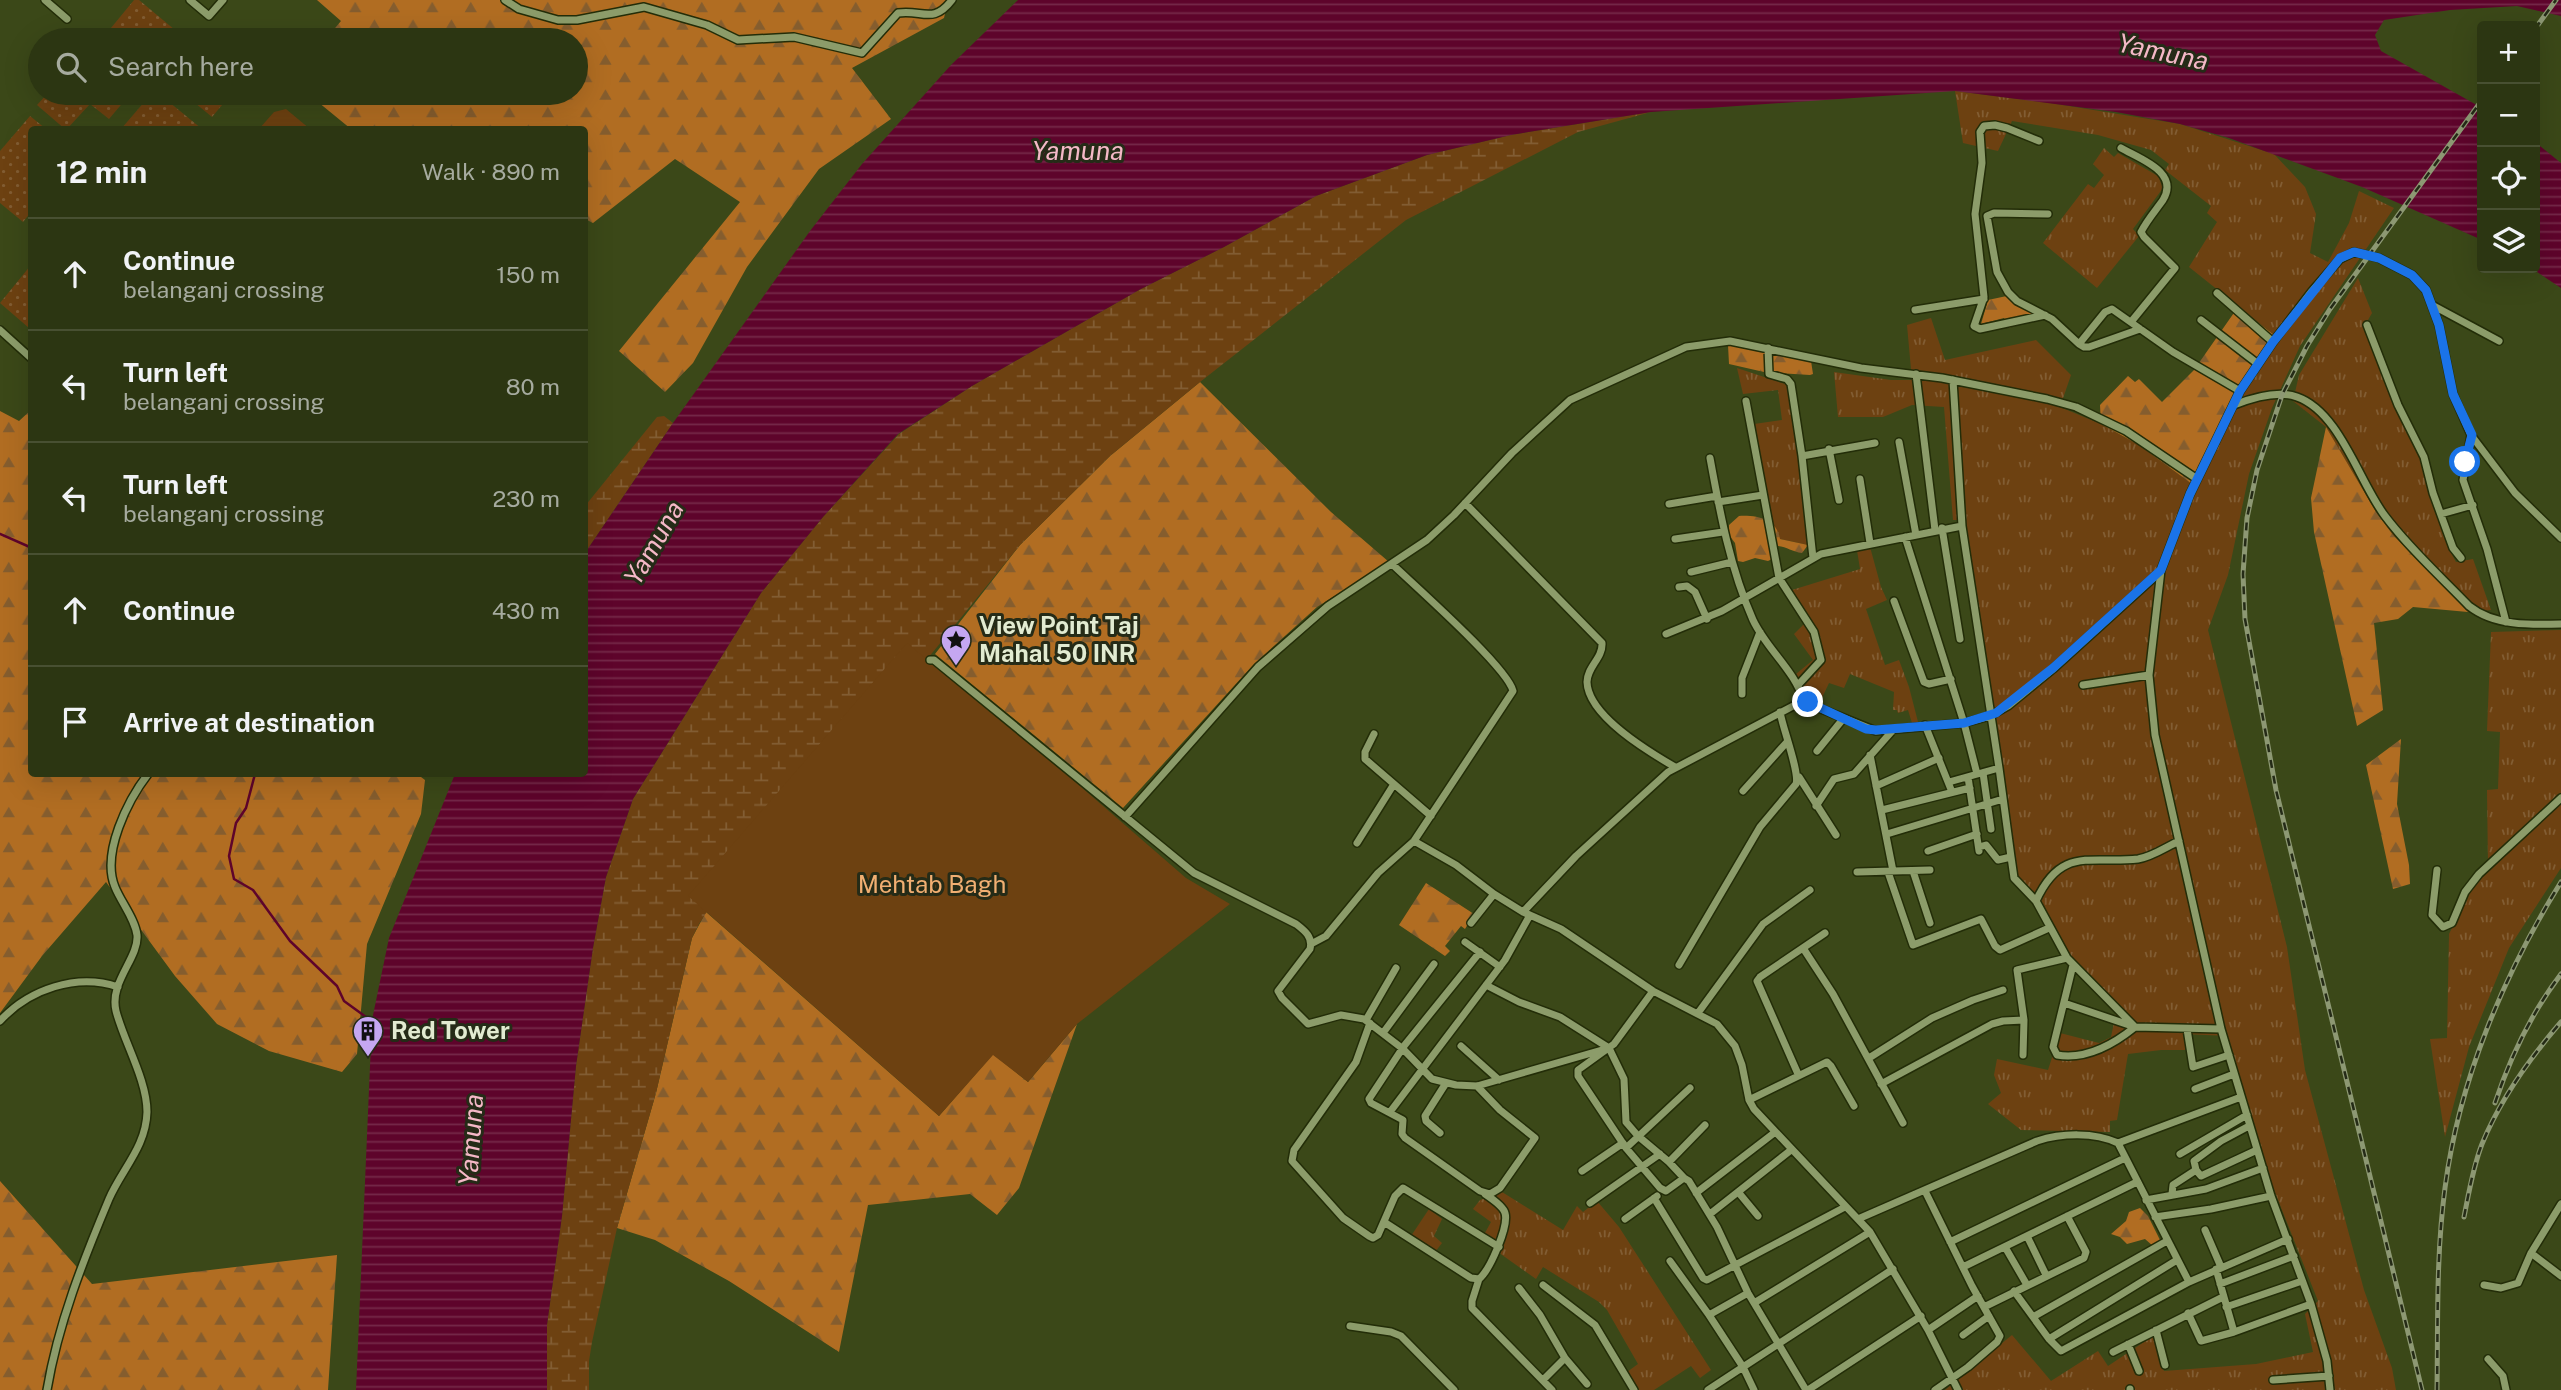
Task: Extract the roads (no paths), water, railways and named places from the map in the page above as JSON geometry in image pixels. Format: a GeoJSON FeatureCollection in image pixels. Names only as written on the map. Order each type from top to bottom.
{"type":"FeatureCollection","features":[{"type":"Feature","properties":{"kind":"street"},"geometry":{"type":"LineString","coordinates":[[45,0],[67,19]]}},
{"type":"Feature","properties":{"kind":"street"},"geometry":{"type":"LineString","coordinates":[[190,0],[209,16],[223,0]]}},
{"type":"Feature","properties":{"kind":"street"},"geometry":{"type":"LineString","coordinates":[[505,0],[520,9],[558,20],[577,20],[644,7],[707,25],[742,41],[794,37],[862,53],[898,13],[933,15],[944,9],[952,0]]}},
{"type":"Feature","properties":{"kind":"street"},"geometry":{"type":"LineString","coordinates":[[2039,141],[1995,125],[1984,126],[1980,132],[1982,163],[1975,214],[1984,299],[1974,323],[1978,329],[2045,315]]}},
{"type":"Feature","properties":{"kind":"street"},"geometry":{"type":"LineString","coordinates":[[2121,148],[2154,166],[2167,182],[2164,198],[2141,232],[2175,268],[2131,322]]}},
{"type":"Feature","properties":{"kind":"street"},"geometry":{"type":"LineString","coordinates":[[2048,214],[1994,213],[1987,216],[2001,282],[2017,301],[2045,315],[2079,344],[2089,348],[2140,328]]}},
{"type":"Feature","properties":{"kind":"street"},"geometry":{"type":"LineString","coordinates":[[2330,1390],[2311,1304],[2271,1196],[2221,1029],[2155,735],[2149,675],[2161,570],[2197,479],[2240,391],[2273,342],[2340,258],[2354,252],[2379,258],[2412,275],[2426,290],[2439,325],[2453,394],[2472,435],[2515,493],[2561,538]]}},
{"type":"Feature","properties":{"kind":"street"},"geometry":{"type":"LineString","coordinates":[[2217,293],[2273,342]]}},
{"type":"Feature","properties":{"kind":"street"},"geometry":{"type":"LineString","coordinates":[[1915,310],[1984,299]]}},
{"type":"Feature","properties":{"kind":"street"},"geometry":{"type":"LineString","coordinates":[[2432,305],[2499,341]]}},
{"type":"Feature","properties":{"kind":"street"},"geometry":{"type":"LineString","coordinates":[[2079,344],[2109,309],[2173,352],[2240,391]]}},
{"type":"Feature","properties":{"kind":"street"},"geometry":{"type":"LineString","coordinates":[[2201,320],[2258,364]]}},
{"type":"Feature","properties":{"kind":"street"},"geometry":{"type":"LineString","coordinates":[[2367,325],[2398,405],[2424,457],[2453,548],[2461,558]]}},
{"type":"Feature","properties":{"kind":"street"},"geometry":{"type":"LineString","coordinates":[[0,330],[28,355]]}},
{"type":"Feature","properties":{"kind":"street"},"geometry":{"type":"LineString","coordinates":[[1125,817],[1258,667],[1328,606],[1427,540],[1512,453],[1570,400],[1686,347],[1730,341],[1861,368],[1953,380],[2076,407],[2137,437],[2197,479]]}},
{"type":"Feature","properties":{"kind":"street"},"geometry":{"type":"LineString","coordinates":[[1768,348],[1769,373],[1787,379],[1791,384],[1813,558]]}},
{"type":"Feature","properties":{"kind":"street"},"geometry":{"type":"LineString","coordinates":[[1916,374],[1938,529],[1960,639]]}},
{"type":"Feature","properties":{"kind":"street"},"geometry":{"type":"LineString","coordinates":[[1953,380],[1962,526],[2014,878],[2036,901],[2067,958],[2135,1027]]}},
{"type":"Feature","properties":{"kind":"street"},"geometry":{"type":"LineString","coordinates":[[2234,404],[2254,398],[2295,396],[2319,412],[2331,423],[2380,509],[2396,530],[2469,606],[2480,614],[2505,622],[2561,624]]}},
{"type":"Feature","properties":{"kind":"street"},"geometry":{"type":"LineString","coordinates":[[1746,401],[1779,578],[1814,632],[1821,660],[1799,684]]}},
{"type":"Feature","properties":{"kind":"street"},"geometry":{"type":"LineString","coordinates":[[2472,435],[2463,480],[2473,505],[2505,622]]}},
{"type":"Feature","properties":{"kind":"street"},"geometry":{"type":"LineString","coordinates":[[1899,442],[1916,535]]}},
{"type":"Feature","properties":{"kind":"street"},"geometry":{"type":"LineString","coordinates":[[1802,456],[1829,449],[1875,443]]}},
{"type":"Feature","properties":{"kind":"street"},"geometry":{"type":"LineString","coordinates":[[1829,449],[1839,500]]}},
{"type":"Feature","properties":{"kind":"street"},"geometry":{"type":"LineString","coordinates":[[1710,458],[1723,532],[1745,598],[1760,632],[1799,684],[1804,702]]}},
{"type":"Feature","properties":{"kind":"street"},"geometry":{"type":"LineString","coordinates":[[1860,479],[1870,543]]}},
{"type":"Feature","properties":{"kind":"street"},"geometry":{"type":"LineString","coordinates":[[1669,504],[1763,495]]}},
{"type":"Feature","properties":{"kind":"street"},"geometry":{"type":"LineString","coordinates":[[1465,503],[1602,643],[1601,654],[1587,679],[1587,684],[1606,718],[1627,738],[1675,767]]}},
{"type":"Feature","properties":{"kind":"street"},"geometry":{"type":"LineString","coordinates":[[2441,514],[2473,505]]}},
{"type":"Feature","properties":{"kind":"street"},"geometry":{"type":"LineString","coordinates":[[1666,634],[1707,619],[1813,558],[1870,543],[1962,526]]}},
{"type":"Feature","properties":{"kind":"street"},"geometry":{"type":"LineString","coordinates":[[1675,539],[1723,532]]}},
{"type":"Feature","properties":{"kind":"street"},"geometry":{"type":"LineString","coordinates":[[1905,537],[1980,774],[1991,829]]}},
{"type":"Feature","properties":{"kind":"street"},"geometry":{"type":"LineString","coordinates":[[1691,572],[1732,562]]}},
{"type":"Feature","properties":{"kind":"street"},"geometry":{"type":"LineString","coordinates":[[1311,944],[1326,936],[1378,873],[1414,841],[1513,691],[1509,680],[1487,655],[1392,564]]}},
{"type":"Feature","properties":{"kind":"street"},"geometry":{"type":"LineString","coordinates":[[1390,1112],[1500,967],[1527,914],[1583,849],[1662,776],[1780,712],[1804,702],[1866,729],[1894,730],[1924,724],[1964,723],[1990,716],[2008,706],[2053,668],[2161,570]]}},
{"type":"Feature","properties":{"kind":"street"},"geometry":{"type":"LineString","coordinates":[[1679,587],[1688,586],[1694,590],[1707,619]]}},
{"type":"Feature","properties":{"kind":"street"},"geometry":{"type":"LineString","coordinates":[[1894,601],[1924,682],[1929,684],[1951,678]]}},
{"type":"Feature","properties":{"kind":"street"},"geometry":{"type":"LineString","coordinates":[[1742,694],[1745,669],[1760,632]]}},
{"type":"Feature","properties":{"kind":"street"},"geometry":{"type":"LineString","coordinates":[[929,660],[934,660],[1194,873],[1307,933],[1310,949],[1280,986],[1279,995],[1308,1024],[1346,1014],[1368,1022],[1403,1049],[1433,1079],[1477,1086],[1609,1048]]}},
{"type":"Feature","properties":{"kind":"street"},"geometry":{"type":"LineString","coordinates":[[2083,685],[2149,675]]}},
{"type":"Feature","properties":{"kind":"street"},"geometry":{"type":"LineString","coordinates":[[1780,712],[1798,776],[1836,835]]}},
{"type":"Feature","properties":{"kind":"street"},"geometry":{"type":"LineString","coordinates":[[1817,751],[1843,719]]}},
{"type":"Feature","properties":{"kind":"street"},"geometry":{"type":"LineString","coordinates":[[1924,724],[1952,792]]}},
{"type":"Feature","properties":{"kind":"street"},"geometry":{"type":"LineString","coordinates":[[1816,806],[1834,779],[1851,776],[1894,730]]}},
{"type":"Feature","properties":{"kind":"street"},"geometry":{"type":"LineString","coordinates":[[1374,734],[1365,752],[1365,759],[1431,816]]}},
{"type":"Feature","properties":{"kind":"street"},"geometry":{"type":"LineString","coordinates":[[1743,791],[1787,743]]}},
{"type":"Feature","properties":{"kind":"street"},"geometry":{"type":"LineString","coordinates":[[1870,755],[1887,834],[1891,872],[1913,945],[1981,919],[1997,949],[2049,928]]}},
{"type":"Feature","properties":{"kind":"street"},"geometry":{"type":"LineString","coordinates":[[1877,786],[1938,758]]}},
{"type":"Feature","properties":{"kind":"street"},"geometry":{"type":"LineString","coordinates":[[1949,782],[1999,768]]}},
{"type":"Feature","properties":{"kind":"street"},"geometry":{"type":"LineString","coordinates":[[1679,965],[1759,829],[1796,784],[1798,776]]}},
{"type":"Feature","properties":{"kind":"street"},"geometry":{"type":"LineString","coordinates":[[47,1390],[53,1357],[72,1294],[111,1195],[135,1156],[145,1126],[145,1097],[116,1011],[118,987],[137,938],[114,884],[112,871],[115,844],[131,797],[146,777]]}},
{"type":"Feature","properties":{"kind":"street"},"geometry":{"type":"LineString","coordinates":[[1968,777],[1979,849],[1986,845],[1998,860],[2011,857]]}},
{"type":"Feature","properties":{"kind":"street"},"geometry":{"type":"LineString","coordinates":[[1357,843],[1394,784]]}},
{"type":"Feature","properties":{"kind":"street"},"geometry":{"type":"LineString","coordinates":[[1882,810],[1970,788]]}},
{"type":"Feature","properties":{"kind":"street"},"geometry":{"type":"LineString","coordinates":[[2437,870],[2432,915],[2443,926],[2452,923],[2465,892],[2479,874],[2561,798]]}},
{"type":"Feature","properties":{"kind":"street"},"geometry":{"type":"LineString","coordinates":[[1887,834],[2003,799]]}},
{"type":"Feature","properties":{"kind":"street"},"geometry":{"type":"LineString","coordinates":[[1928,851],[1977,834]]}},
{"type":"Feature","properties":{"kind":"street"},"geometry":{"type":"LineString","coordinates":[[1414,841],[1456,865],[1493,894],[1527,914],[1561,929],[1653,991],[1717,1024],[1732,1041],[1742,1065],[1749,1100],[1758,1114],[1870,1232],[1921,1316],[1958,1390]]}},
{"type":"Feature","properties":{"kind":"street"},"geometry":{"type":"LineString","coordinates":[[2036,901],[2046,879],[2067,863],[2142,859],[2179,841]]}},
{"type":"Feature","properties":{"kind":"street"},"geometry":{"type":"LineString","coordinates":[[1857,872],[1930,870]]}},
{"type":"Feature","properties":{"kind":"street"},"geometry":{"type":"LineString","coordinates":[[1913,871],[1930,923]]}},
{"type":"Feature","properties":{"kind":"street"},"geometry":{"type":"LineString","coordinates":[[1698,1013],[1763,924],[1810,890]]}},
{"type":"Feature","properties":{"kind":"street"},"geometry":{"type":"LineString","coordinates":[[1471,923],[1493,894]]}},
{"type":"Feature","properties":{"kind":"street"},"geometry":{"type":"LineString","coordinates":[[1798,1074],[1757,981],[1825,933]]}},
{"type":"Feature","properties":{"kind":"street"},"geometry":{"type":"LineString","coordinates":[[1465,942],[1500,967]]}},
{"type":"Feature","properties":{"kind":"street"},"geometry":{"type":"LineString","coordinates":[[1804,948],[1869,1058],[1903,1123]]}},
{"type":"Feature","properties":{"kind":"street"},"geometry":{"type":"LineString","coordinates":[[1479,952],[1403,1049],[1369,1099],[1371,1103],[1404,1122],[1403,1136],[1485,1193],[1505,1213],[1499,1247],[1479,1279],[1472,1308],[1552,1390]]}},
{"type":"Feature","properties":{"kind":"street"},"geometry":{"type":"LineString","coordinates":[[2023,1055],[2024,1020],[2017,970],[2067,958]]}},
{"type":"Feature","properties":{"kind":"street"},"geometry":{"type":"LineString","coordinates":[[1383,1033],[1434,964]]}},
{"type":"Feature","properties":{"kind":"street"},"geometry":{"type":"LineString","coordinates":[[2073,965],[2053,1047],[2057,1055],[2072,1056],[2105,1048],[2135,1027]]}},
{"type":"Feature","properties":{"kind":"street"},"geometry":{"type":"LineString","coordinates":[[1396,968],[1368,1022],[1356,1062],[1324,1105],[1291,1158],[1349,1223],[1373,1238],[1378,1235],[1395,1196],[1403,1188],[1499,1247]]}},
{"type":"Feature","properties":{"kind":"street"},"geometry":{"type":"LineString","coordinates":[[0,1021],[29,998],[53,987],[94,980],[118,987]]}},
{"type":"Feature","properties":{"kind":"street"},"geometry":{"type":"LineString","coordinates":[[1486,985],[1519,1002],[1560,1017],[1609,1048],[1624,1079],[1626,1122],[1638,1136],[1669,1161],[1696,1193],[1710,1214],[1748,1293],[1807,1390],[1921,1316]]}},
{"type":"Feature","properties":{"kind":"street"},"geometry":{"type":"LineString","coordinates":[[1869,1058],[1932,1018],[2003,990]]}},
{"type":"Feature","properties":{"kind":"street"},"geometry":{"type":"LineString","coordinates":[[1653,991],[1609,1048],[1578,1070],[1578,1076],[1625,1145],[1663,1191]]}},
{"type":"Feature","properties":{"kind":"street"},"geometry":{"type":"LineString","coordinates":[[2064,1003],[2135,1027],[2221,1029]]}},
{"type":"Feature","properties":{"kind":"street"},"geometry":{"type":"LineString","coordinates":[[1881,1084],[1992,1024],[2024,1020]]}},
{"type":"Feature","properties":{"kind":"street"},"geometry":{"type":"LineString","coordinates":[[2187,1029],[2193,1067],[2229,1055]]}},
{"type":"Feature","properties":{"kind":"street"},"geometry":{"type":"LineString","coordinates":[[1461,1046],[1499,1080]]}},
{"type":"Feature","properties":{"kind":"street"},"geometry":{"type":"LineString","coordinates":[[1749,1100],[1823,1062],[1829,1063],[1854,1107]]}},
{"type":"Feature","properties":{"kind":"street"},"geometry":{"type":"LineString","coordinates":[[2195,1089],[2234,1074]]}},
{"type":"Feature","properties":{"kind":"street"},"geometry":{"type":"LineString","coordinates":[[1440,1133],[1426,1121],[1425,1116],[1446,1083]]}},
{"type":"Feature","properties":{"kind":"street"},"geometry":{"type":"LineString","coordinates":[[1477,1086],[1500,1110],[1535,1138],[1500,1188],[1485,1193]]}},
{"type":"Feature","properties":{"kind":"street"},"geometry":{"type":"LineString","coordinates":[[1582,1171],[1638,1136],[1690,1088]]}},
{"type":"Feature","properties":{"kind":"street"},"geometry":{"type":"LineString","coordinates":[[2118,1143],[2241,1097]]}},
{"type":"Feature","properties":{"kind":"street"},"geometry":{"type":"LineString","coordinates":[[2180,1154],[2247,1115]]}},
{"type":"Feature","properties":{"kind":"street"},"geometry":{"type":"LineString","coordinates":[[1669,1161],[1705,1125]]}},
{"type":"Feature","properties":{"kind":"street"},"geometry":{"type":"LineString","coordinates":[[2249,1126],[2221,1141],[2193,1162],[2199,1176],[2257,1150]]}},
{"type":"Feature","properties":{"kind":"street"},"geometry":{"type":"LineString","coordinates":[[1696,1193],[1774,1133]]}},
{"type":"Feature","properties":{"kind":"street"},"geometry":{"type":"LineString","coordinates":[[1858,1219],[2045,1138],[2104,1137],[2118,1143],[2189,1282]]}},
{"type":"Feature","properties":{"kind":"street"},"geometry":{"type":"LineString","coordinates":[[1710,1214],[1739,1194],[1791,1150]]}},
{"type":"Feature","properties":{"kind":"street"},"geometry":{"type":"LineString","coordinates":[[1590,1203],[1660,1154]]}},
{"type":"Feature","properties":{"kind":"street"},"geometry":{"type":"LineString","coordinates":[[1950,1242],[2125,1158]]}},
{"type":"Feature","properties":{"kind":"street"},"geometry":{"type":"LineString","coordinates":[[2146,1200],[2206,1189],[2263,1168]]}},
{"type":"Feature","properties":{"kind":"street"},"geometry":{"type":"LineString","coordinates":[[2172,1194],[2173,1185],[2196,1170]]}},
{"type":"Feature","properties":{"kind":"street"},"geometry":{"type":"LineString","coordinates":[[1625,1219],[1684,1178]]}},
{"type":"Feature","properties":{"kind":"street"},"geometry":{"type":"LineString","coordinates":[[1963,1267],[2137,1182]]}},
{"type":"Feature","properties":{"kind":"street"},"geometry":{"type":"LineString","coordinates":[[1925,1191],[1999,1333],[1999,1339],[1951,1380],[1935,1390]]}},
{"type":"Feature","properties":{"kind":"street"},"geometry":{"type":"LineString","coordinates":[[1739,1194],[1758,1216]]}},
{"type":"Feature","properties":{"kind":"street"},"geometry":{"type":"LineString","coordinates":[[2155,1217],[2211,1209],[2271,1196]]}},
{"type":"Feature","properties":{"kind":"street"},"geometry":{"type":"LineString","coordinates":[[1654,1198],[1703,1278],[1710,1279],[1845,1208]]}},
{"type":"Feature","properties":{"kind":"street"},"geometry":{"type":"LineString","coordinates":[[2484,1285],[2501,1288],[2518,1283],[2531,1252],[2561,1204]]}},
{"type":"Feature","properties":{"kind":"street"},"geometry":{"type":"LineString","coordinates":[[1984,1307],[2086,1255],[2067,1216]]}},
{"type":"Feature","properties":{"kind":"street"},"geometry":{"type":"LineString","coordinates":[[1384,1223],[1471,1278],[1479,1279]]}},
{"type":"Feature","properties":{"kind":"street"},"geometry":{"type":"LineString","coordinates":[[2204,1230],[2219,1268],[2223,1297],[2234,1332]]}},
{"type":"Feature","properties":{"kind":"street"},"geometry":{"type":"LineString","coordinates":[[1754,1303],[1870,1232]]}},
{"type":"Feature","properties":{"kind":"street"},"geometry":{"type":"LineString","coordinates":[[2027,1236],[2046,1275]]}},
{"type":"Feature","properties":{"kind":"street"},"geometry":{"type":"LineString","coordinates":[[2014,1291],[2058,1350],[2063,1350],[2189,1282],[2288,1239]]}},
{"type":"Feature","properties":{"kind":"street"},"geometry":{"type":"LineString","coordinates":[[2033,1317],[2167,1241]]}},
{"type":"Feature","properties":{"kind":"street"},"geometry":{"type":"LineString","coordinates":[[2005,1247],[2027,1285]]}},
{"type":"Feature","properties":{"kind":"street"},"geometry":{"type":"LineString","coordinates":[[2531,1252],[2561,1276]]}},
{"type":"Feature","properties":{"kind":"street"},"geometry":{"type":"LineString","coordinates":[[2220,1284],[2294,1256]]}},
{"type":"Feature","properties":{"kind":"street"},"geometry":{"type":"LineString","coordinates":[[2049,1339],[2177,1260]]}},
{"type":"Feature","properties":{"kind":"street"},"geometry":{"type":"LineString","coordinates":[[1671,1261],[1743,1367],[1754,1390]]}},
{"type":"Feature","properties":{"kind":"street"},"geometry":{"type":"LineString","coordinates":[[1708,1390],[1893,1269]]}},
{"type":"Feature","properties":{"kind":"street"},"geometry":{"type":"LineString","coordinates":[[2226,1307],[2302,1281]]}},
{"type":"Feature","properties":{"kind":"street"},"geometry":{"type":"LineString","coordinates":[[1543,1285],[1595,1325],[1634,1390]]}},
{"type":"Feature","properties":{"kind":"street"},"geometry":{"type":"LineString","coordinates":[[1519,1288],[1540,1315],[1565,1358],[1587,1384]]}},
{"type":"Feature","properties":{"kind":"street"},"geometry":{"type":"LineString","coordinates":[[1709,1315],[1748,1293]]}},
{"type":"Feature","properties":{"kind":"street"},"geometry":{"type":"LineString","coordinates":[[1928,1330],[1978,1296]]}},
{"type":"Feature","properties":{"kind":"street"},"geometry":{"type":"LineString","coordinates":[[2113,1352],[2223,1297]]}},
{"type":"Feature","properties":{"kind":"street"},"geometry":{"type":"LineString","coordinates":[[2188,1313],[2201,1341],[2311,1304]]}},
{"type":"Feature","properties":{"kind":"street"},"geometry":{"type":"LineString","coordinates":[[1963,1335],[1989,1316]]}},
{"type":"Feature","properties":{"kind":"street"},"geometry":{"type":"LineString","coordinates":[[1350,1326],[1401,1336],[1454,1390]]}},
{"type":"Feature","properties":{"kind":"street"},"geometry":{"type":"LineString","coordinates":[[2156,1330],[2165,1365]]}},
{"type":"Feature","properties":{"kind":"street"},"geometry":{"type":"LineString","coordinates":[[2128,1344],[2139,1371]]}},
{"type":"Feature","properties":{"kind":"street"},"geometry":{"type":"LineString","coordinates":[[1543,1380],[1565,1358]]}},
{"type":"Feature","properties":{"kind":"street"},"geometry":{"type":"LineString","coordinates":[[2487,1359],[2500,1371],[2506,1390]]}},
{"type":"Feature","properties":{"kind":"street"},"geometry":{"type":"LineString","coordinates":[[2273,1380],[2329,1376]]}},
{"type":"Feature","properties":{"kind":"water","name":"Yamuna"},"geometry":{"type":"Polygon","coordinates":[[[1018,0],[2561,0],[2561,16],[2517,6],[2450,10],[2384,20],[2375,35],[2381,51],[2477,105],[2477,238],[2362,187],[2229,138],[2180,124],[2116,112],[1955,91],[1651,112],[1511,135],[1427,155],[1316,196],[1139,290],[972,386],[898,434],[823,517],[761,593],[633,799],[606,877],[593,948],[576,1066],[562,1216],[547,1325],[547,1390],[356,1390],[372,1020],[389,938],[454,777],[588,777],[588,549],[673,423],[810,231],[862,164],[951,65],[1018,0]]]}},
{"type":"Feature","properties":{"kind":"water"},"geometry":{"type":"Polygon","coordinates":[[[2540,146],[2561,163],[2561,288],[2538,273],[2540,146]]]}},
{"type":"Feature","properties":{"kind":"waterway"},"geometry":{"type":"LineString","coordinates":[[0,534],[28,546]]}},
{"type":"Feature","properties":{"kind":"waterway"},"geometry":{"type":"LineString","coordinates":[[254,777],[246,808],[236,823],[229,856],[234,879],[253,890],[290,941],[337,986],[344,1001],[366,1017],[375,1020]]}},
{"type":"Feature","properties":{"kind":"railway"},"geometry":{"type":"LineString","coordinates":[[2540,22],[2556,0]]}},
{"type":"Feature","properties":{"kind":"railway"},"geometry":{"type":"LineString","coordinates":[[2422,1390],[2276,790],[2245,619],[2243,574],[2247,518],[2257,470],[2282,395],[2330,309],[2477,107]]}},
{"type":"Feature","properties":{"kind":"railway"},"geometry":{"type":"LineString","coordinates":[[2437,1390],[2442,1213],[2461,1108],[2473,1068],[2503,991],[2561,882]]}},
{"type":"Feature","properties":{"kind":"railway"},"geometry":{"type":"LineString","coordinates":[[2495,1103],[2523,1036],[2561,974]]}},
{"type":"Feature","properties":{"kind":"railway"},"geometry":{"type":"LineString","coordinates":[[2464,1217],[2476,1162],[2489,1128],[2517,1080],[2561,1022]]}},
{"type":"Feature","properties":{"kind":"place","name":"View Point Taj Mahal 50 INR"},"geometry":{"type":"Point","coordinates":[956,667]}},
{"type":"Feature","properties":{"kind":"place","name":"Red Tower"},"geometry":{"type":"Point","coordinates":[368,1058]}},
{"type":"Feature","properties":{"kind":"park label","name":"Mehtab Bagh"},"geometry":{"type":"Point","coordinates":[932,885]}}]}
